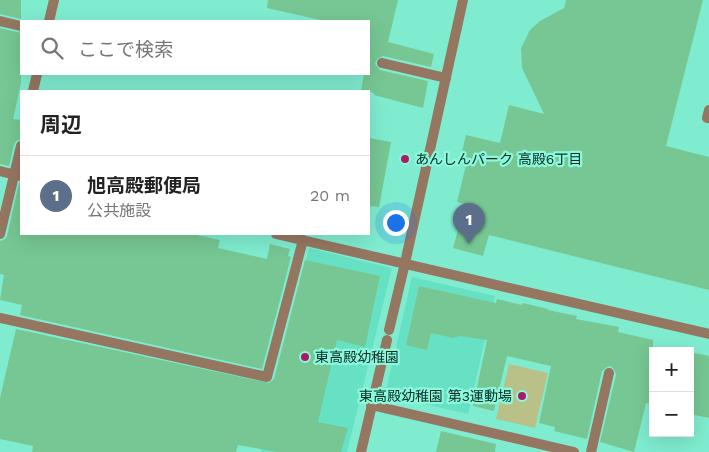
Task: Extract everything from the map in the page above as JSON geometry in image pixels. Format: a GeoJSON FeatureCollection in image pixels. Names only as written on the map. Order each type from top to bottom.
{"type":"FeatureCollection","features":[{"type":"Feature","properties":{"kind":"street"},"geometry":{"type":"LineString","coordinates":[[49,20],[54,0]]}},
{"type":"Feature","properties":{"kind":"street"},"geometry":{"type":"LineString","coordinates":[[361,452],[464,0]]}},
{"type":"Feature","properties":{"kind":"street"},"geometry":{"type":"LineString","coordinates":[[0,21],[20,26]]}},
{"type":"Feature","properties":{"kind":"street"},"geometry":{"type":"LineString","coordinates":[[382,63],[446,78]]}},
{"type":"Feature","properties":{"kind":"street"},"geometry":{"type":"LineString","coordinates":[[33,90],[37,75]]}},
{"type":"Feature","properties":{"kind":"street"},"geometry":{"type":"LineString","coordinates":[[709,110],[707,118],[709,118]]}},
{"type":"Feature","properties":{"kind":"street"},"geometry":{"type":"LineString","coordinates":[[0,234],[18,175],[20,156]]}},
{"type":"Feature","properties":{"kind":"street"},"geometry":{"type":"LineString","coordinates":[[0,171],[18,175]]}},
{"type":"Feature","properties":{"kind":"street"},"geometry":{"type":"LineString","coordinates":[[280,235],[709,334]]}},
{"type":"Feature","properties":{"kind":"street"},"geometry":{"type":"LineString","coordinates":[[0,318],[267,377],[302,240]]}},
{"type":"Feature","properties":{"kind":"street"},"geometry":{"type":"LineString","coordinates":[[591,452],[609,373]]}},
{"type":"Feature","properties":{"kind":"street"},"geometry":{"type":"LineString","coordinates":[[372,405],[574,452]]}},
{"type":"Feature","properties":{"kind":"shaded area"},"geometry":{"type":"Polygon","coordinates":[[[309,248],[392,268],[347,452],[261,452],[309,248]]]}},
{"type":"Feature","properties":{"kind":"shaded area"},"geometry":{"type":"Polygon","coordinates":[[[412,277],[495,296],[468,414],[385,395],[412,277]]]}},
{"type":"Feature","properties":{"kind":"shaded area","name":"東高殿幼稚園 第3運動場"},"geometry":{"type":"Polygon","coordinates":[[[509,364],[548,373],[535,428],[496,419],[509,364]]]}},
{"type":"Feature","properties":{"kind":"building"},"geometry":{"type":"Polygon","coordinates":[[[0,0],[21,0],[21,19],[0,14],[0,0]]]}},
{"type":"Feature","properties":{"kind":"building"},"geometry":{"type":"Polygon","coordinates":[[[268,0],[398,0],[388,42],[434,54],[431,67],[383,56],[377,59],[375,64],[380,70],[428,81],[423,108],[374,95],[370,90],[361,90],[364,75],[370,75],[370,20],[321,20],[267,8],[268,0]]]}},
{"type":"Feature","properties":{"kind":"building"},"geometry":{"type":"Polygon","coordinates":[[[566,0],[703,0],[666,146],[709,157],[709,290],[489,235],[483,256],[453,248],[465,204],[457,202],[466,165],[459,164],[466,135],[500,143],[509,105],[544,114],[522,68],[521,48],[530,30],[540,21],[564,8],[566,0]]]}},
{"type":"Feature","properties":{"kind":"building"},"geometry":{"type":"Polygon","coordinates":[[[0,28],[20,33],[21,83],[13,119],[20,120],[20,139],[14,144],[9,166],[0,164],[0,28]]]}},
{"type":"Feature","properties":{"kind":"building"},"geometry":{"type":"Polygon","coordinates":[[[370,138],[391,142],[379,207],[370,206],[370,138]]]}},
{"type":"Feature","properties":{"kind":"building"},"geometry":{"type":"Polygon","coordinates":[[[20,183],[20,235],[197,235],[220,240],[218,248],[267,259],[270,244],[290,249],[288,256],[291,257],[262,369],[20,315],[22,305],[0,300],[4,275],[0,274],[0,241],[7,236],[20,183]]]}},
{"type":"Feature","properties":{"kind":"building"},"geometry":{"type":"Polygon","coordinates":[[[305,260],[380,276],[365,347],[337,340],[318,422],[348,428],[341,452],[277,452],[238,445],[236,452],[32,452],[33,446],[0,439],[0,398],[16,329],[269,383],[274,379],[305,260]]]}},
{"type":"Feature","properties":{"kind":"building"},"geometry":{"type":"Polygon","coordinates":[[[419,286],[496,303],[497,299],[522,305],[523,303],[577,316],[576,319],[619,327],[618,332],[653,340],[653,347],[649,347],[649,403],[646,403],[634,452],[600,442],[616,375],[611,366],[602,371],[587,439],[554,431],[555,427],[539,423],[551,366],[507,356],[494,411],[473,406],[487,340],[460,336],[453,338],[431,333],[427,350],[406,345],[419,286]]]}},
{"type":"Feature","properties":{"kind":"building"},"geometry":{"type":"Polygon","coordinates":[[[694,353],[709,356],[709,418],[694,415],[694,353]]]}},
{"type":"Feature","properties":{"kind":"building"},"geometry":{"type":"Polygon","coordinates":[[[441,431],[496,444],[495,452],[436,452],[441,431]]]}},
{"type":"Feature","properties":{"kind":"place","name":"あんしんパーク 高殿6丁目"},"geometry":{"type":"Point","coordinates":[405,159]}},
{"type":"Feature","properties":{"kind":"place","name":"旭高殿郵便局"},"geometry":{"type":"Point","coordinates":[469,244]}},
{"type":"Feature","properties":{"kind":"place","name":"東高殿幼稚園"},"geometry":{"type":"Point","coordinates":[305,357]}},
{"type":"Feature","properties":{"kind":"place","name":"東高殿幼稚園 第3運動場"},"geometry":{"type":"Point","coordinates":[522,396]}}]}
